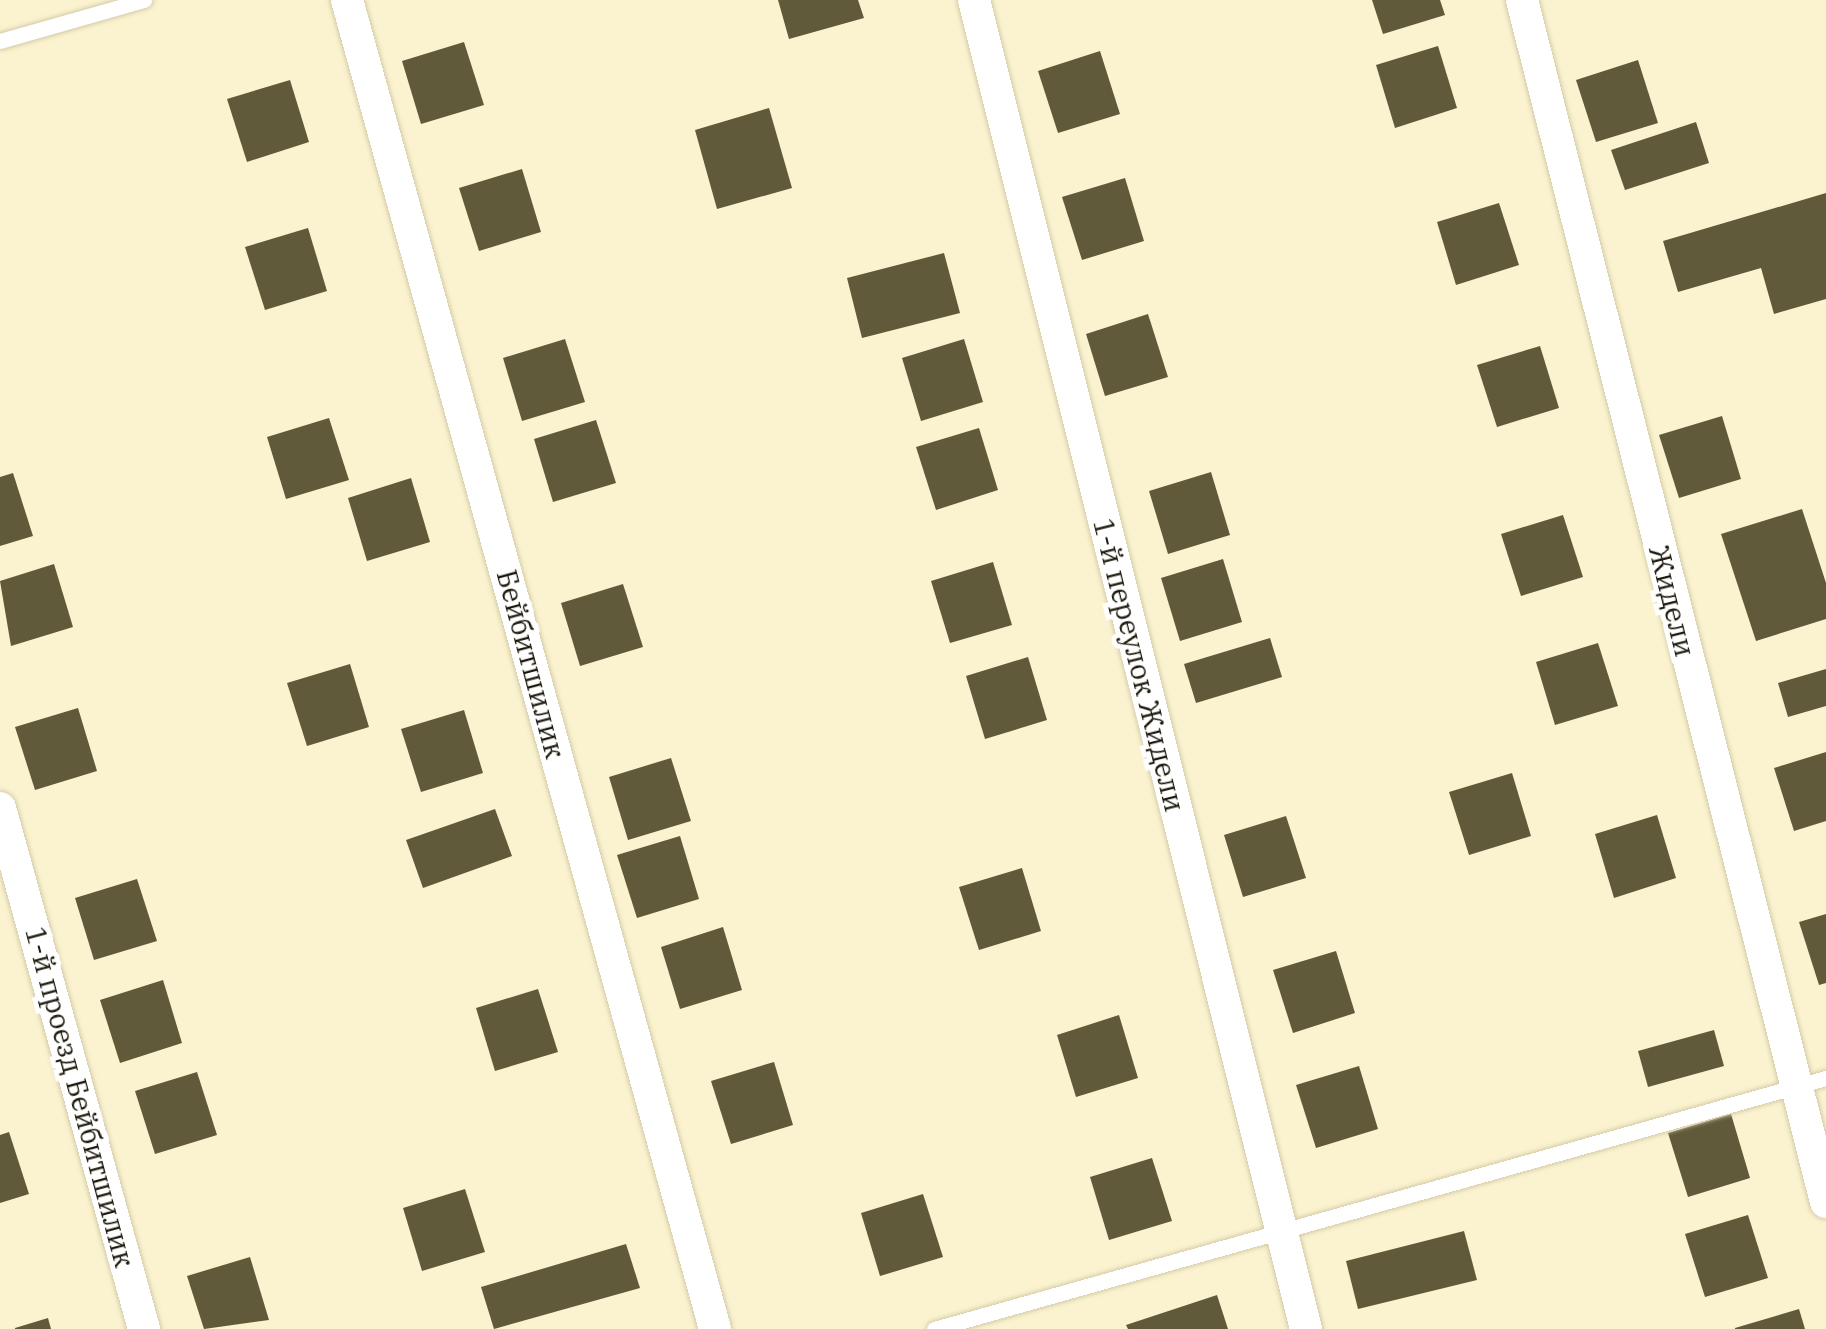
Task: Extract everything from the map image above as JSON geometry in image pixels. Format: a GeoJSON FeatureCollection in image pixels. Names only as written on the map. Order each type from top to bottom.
{"type":"FeatureCollection","features":[{"type":"Feature","properties":{"kind":"street","name":"Бейбитшилик"},"geometry":{"type":"LineString","coordinates":[[347,0],[715,1329]]}},
{"type":"Feature","properties":{"kind":"street","name":"1-й переулок Жидели"},"geometry":{"type":"LineString","coordinates":[[974,0],[1306,1329]]}},
{"type":"Feature","properties":{"kind":"street","name":"Жидели"},"geometry":{"type":"LineString","coordinates":[[1522,0],[1826,1202]]}},
{"type":"Feature","properties":{"kind":"street","name":"1-й проезд Бейбитшилик"},"geometry":{"type":"LineString","coordinates":[[0,808],[144,1329]]}},
{"type":"Feature","properties":{"kind":"lane"},"geometry":{"type":"LineString","coordinates":[[0,40],[144,0]]}},
{"type":"Feature","properties":{"kind":"lane"},"geometry":{"type":"LineString","coordinates":[[934,1329],[1826,1078]]}},
{"type":"Feature","properties":{"kind":"building"},"geometry":{"type":"Polygon","coordinates":[[[778,0],[858,0],[864,18],[789,39],[778,0]]]}},
{"type":"Feature","properties":{"kind":"building"},"geometry":{"type":"Polygon","coordinates":[[[1372,0],[1440,0],[1445,15],[1383,34],[1372,0]]]}},
{"type":"Feature","properties":{"kind":"building"},"geometry":{"type":"Polygon","coordinates":[[[464,42],[484,105],[421,124],[402,61],[464,42]]]}},
{"type":"Feature","properties":{"kind":"building"},"geometry":{"type":"Polygon","coordinates":[[[1438,46],[1457,108],[1395,128],[1376,65],[1438,46]]]}},
{"type":"Feature","properties":{"kind":"building"},"geometry":{"type":"Polygon","coordinates":[[[1100,51],[1120,114],[1058,133],[1038,71],[1100,51]]]}},
{"type":"Feature","properties":{"kind":"building"},"geometry":{"type":"Polygon","coordinates":[[[1638,60],[1658,123],[1596,142],[1576,80],[1638,60]]]}},
{"type":"Feature","properties":{"kind":"building"},"geometry":{"type":"Polygon","coordinates":[[[290,80],[309,142],[247,162],[227,99],[290,80]]]}},
{"type":"Feature","properties":{"kind":"building"},"geometry":{"type":"Polygon","coordinates":[[[769,108],[792,188],[717,209],[695,130],[769,108]]]}},
{"type":"Feature","properties":{"kind":"building"},"geometry":{"type":"Polygon","coordinates":[[[1696,122],[1709,163],[1625,190],[1611,150],[1696,122]]]}},
{"type":"Feature","properties":{"kind":"building"},"geometry":{"type":"Polygon","coordinates":[[[522,169],[541,232],[479,251],[459,188],[522,169]]]}},
{"type":"Feature","properties":{"kind":"building"},"geometry":{"type":"Polygon","coordinates":[[[1125,178],[1144,241],[1082,260],[1062,197],[1125,178]]]}},
{"type":"Feature","properties":{"kind":"building"},"geometry":{"type":"Polygon","coordinates":[[[1826,193],[1826,299],[1774,314],[1761,268],[1678,292],[1663,241],[1826,193]]]}},
{"type":"Feature","properties":{"kind":"building"},"geometry":{"type":"Polygon","coordinates":[[[1499,203],[1519,265],[1456,285],[1437,222],[1499,203]]]}},
{"type":"Feature","properties":{"kind":"building"},"geometry":{"type":"Polygon","coordinates":[[[308,228],[327,291],[265,310],[245,247],[308,228]]]}},
{"type":"Feature","properties":{"kind":"building"},"geometry":{"type":"Polygon","coordinates":[[[944,253],[960,313],[862,338],[847,278],[944,253]]]}},
{"type":"Feature","properties":{"kind":"building"},"geometry":{"type":"Polygon","coordinates":[[[1148,314],[1168,377],[1105,396],[1086,334],[1148,314]]]}},
{"type":"Feature","properties":{"kind":"building"},"geometry":{"type":"Polygon","coordinates":[[[565,339],[585,402],[522,421],[503,358],[565,339]]]}},
{"type":"Feature","properties":{"kind":"building"},"geometry":{"type":"Polygon","coordinates":[[[964,339],[983,402],[921,421],[902,358],[964,339]]]}},
{"type":"Feature","properties":{"kind":"building"},"geometry":{"type":"Polygon","coordinates":[[[1540,346],[1559,408],[1497,427],[1477,365],[1540,346]]]}},
{"type":"Feature","properties":{"kind":"building"},"geometry":{"type":"Polygon","coordinates":[[[1722,416],[1741,479],[1679,498],[1659,435],[1722,416]]]}},
{"type":"Feature","properties":{"kind":"building"},"geometry":{"type":"Polygon","coordinates":[[[329,418],[349,480],[286,499],[267,437],[329,418]]]}},
{"type":"Feature","properties":{"kind":"building"},"geometry":{"type":"Polygon","coordinates":[[[596,420],[616,483],[553,502],[534,439],[596,420]]]}},
{"type":"Feature","properties":{"kind":"building"},"geometry":{"type":"Polygon","coordinates":[[[979,428],[998,490],[936,510],[916,447],[979,428]]]}},
{"type":"Feature","properties":{"kind":"building"},"geometry":{"type":"Polygon","coordinates":[[[1211,472],[1230,535],[1168,554],[1149,491],[1211,472]]]}},
{"type":"Feature","properties":{"kind":"building"},"geometry":{"type":"Polygon","coordinates":[[[13,473],[33,536],[0,546],[0,477],[13,473]]]}},
{"type":"Feature","properties":{"kind":"building"},"geometry":{"type":"Polygon","coordinates":[[[411,478],[430,542],[367,561],[348,498],[411,478]]]}},
{"type":"Feature","properties":{"kind":"building"},"geometry":{"type":"Polygon","coordinates":[[[1802,509],[1826,583],[1826,619],[1756,641],[1721,534],[1802,509]]]}},
{"type":"Feature","properties":{"kind":"building"},"geometry":{"type":"Polygon","coordinates":[[[1563,515],[1583,577],[1521,596],[1501,534],[1563,515]]]}},
{"type":"Feature","properties":{"kind":"building"},"geometry":{"type":"Polygon","coordinates":[[[1223,559],[1242,622],[1180,641],[1161,578],[1223,559]]]}},
{"type":"Feature","properties":{"kind":"building"},"geometry":{"type":"Polygon","coordinates":[[[993,562],[1012,625],[950,643],[931,581],[993,562]]]}},
{"type":"Feature","properties":{"kind":"building"},"geometry":{"type":"Polygon","coordinates":[[[54,564],[73,627],[11,646],[0,581],[54,564]]]}},
{"type":"Feature","properties":{"kind":"building"},"geometry":{"type":"Polygon","coordinates":[[[623,584],[643,647],[580,666],[561,603],[623,584]]]}},
{"type":"Feature","properties":{"kind":"building"},"geometry":{"type":"Polygon","coordinates":[[[1270,638],[1282,677],[1196,703],[1184,664],[1270,638]]]}},
{"type":"Feature","properties":{"kind":"building"},"geometry":{"type":"Polygon","coordinates":[[[1598,643],[1618,706],[1555,725],[1536,662],[1598,643]]]}},
{"type":"Feature","properties":{"kind":"building"},"geometry":{"type":"Polygon","coordinates":[[[1028,657],[1047,720],[985,739],[966,676],[1028,657]]]}},
{"type":"Feature","properties":{"kind":"building"},"geometry":{"type":"Polygon","coordinates":[[[350,664],[369,727],[307,746],[287,683],[350,664]]]}},
{"type":"Feature","properties":{"kind":"building"},"geometry":{"type":"Polygon","coordinates":[[[1826,669],[1826,706],[1788,717],[1778,683],[1826,669]]]}},
{"type":"Feature","properties":{"kind":"building"},"geometry":{"type":"Polygon","coordinates":[[[78,708],[97,771],[35,790],[15,727],[78,708]]]}},
{"type":"Feature","properties":{"kind":"building"},"geometry":{"type":"Polygon","coordinates":[[[464,710],[483,773],[421,792],[401,729],[464,710]]]}},
{"type":"Feature","properties":{"kind":"building"},"geometry":{"type":"Polygon","coordinates":[[[1826,752],[1826,821],[1794,831],[1774,768],[1826,752]]]}},
{"type":"Feature","properties":{"kind":"building"},"geometry":{"type":"Polygon","coordinates":[[[671,758],[691,821],[628,840],[609,777],[671,758]]]}},
{"type":"Feature","properties":{"kind":"building"},"geometry":{"type":"Polygon","coordinates":[[[1512,773],[1531,836],[1469,855],[1449,792],[1512,773]]]}},
{"type":"Feature","properties":{"kind":"building"},"geometry":{"type":"Polygon","coordinates":[[[495,809],[512,856],[423,888],[406,840],[495,809]]]}},
{"type":"Feature","properties":{"kind":"building"},"geometry":{"type":"Polygon","coordinates":[[[1657,815],[1676,878],[1614,898],[1595,834],[1657,815]]]}},
{"type":"Feature","properties":{"kind":"building"},"geometry":{"type":"Polygon","coordinates":[[[1286,816],[1306,878],[1243,897],[1224,835],[1286,816]]]}},
{"type":"Feature","properties":{"kind":"building"},"geometry":{"type":"Polygon","coordinates":[[[680,836],[699,899],[637,918],[617,855],[680,836]]]}},
{"type":"Feature","properties":{"kind":"building"},"geometry":{"type":"Polygon","coordinates":[[[1022,868],[1041,931],[979,950],[959,887],[1022,868]]]}},
{"type":"Feature","properties":{"kind":"building"},"geometry":{"type":"Polygon","coordinates":[[[137,879],[157,941],[94,960],[75,898],[137,879]]]}},
{"type":"Feature","properties":{"kind":"building"},"geometry":{"type":"Polygon","coordinates":[[[1826,914],[1826,983],[1819,985],[1799,922],[1826,914]]]}},
{"type":"Feature","properties":{"kind":"building"},"geometry":{"type":"Polygon","coordinates":[[[723,927],[742,990],[680,1009],[661,947],[723,927]]]}},
{"type":"Feature","properties":{"kind":"building"},"geometry":{"type":"Polygon","coordinates":[[[1336,951],[1355,1013],[1293,1033],[1273,970],[1336,951]]]}},
{"type":"Feature","properties":{"kind":"building"},"geometry":{"type":"Polygon","coordinates":[[[163,980],[182,1043],[120,1063],[100,1000],[163,980]]]}},
{"type":"Feature","properties":{"kind":"building"},"geometry":{"type":"Polygon","coordinates":[[[538,989],[558,1052],[495,1071],[476,1008],[538,989]]]}},
{"type":"Feature","properties":{"kind":"building"},"geometry":{"type":"Polygon","coordinates":[[[1119,1015],[1138,1078],[1076,1097],[1057,1035],[1119,1015]]]}},
{"type":"Feature","properties":{"kind":"building"},"geometry":{"type":"Polygon","coordinates":[[[1714,1030],[1724,1066],[1648,1087],[1638,1051],[1714,1030]]]}},
{"type":"Feature","properties":{"kind":"building"},"geometry":{"type":"Polygon","coordinates":[[[774,1062],[793,1125],[731,1144],[711,1081],[774,1062]]]}},
{"type":"Feature","properties":{"kind":"building"},"geometry":{"type":"Polygon","coordinates":[[[1359,1066],[1378,1129],[1316,1148],[1296,1085],[1359,1066]]]}},
{"type":"Feature","properties":{"kind":"building"},"geometry":{"type":"Polygon","coordinates":[[[197,1072],[217,1135],[155,1154],[135,1091],[197,1072]]]}},
{"type":"Feature","properties":{"kind":"building"},"geometry":{"type":"Polygon","coordinates":[[[1731,1114],[1750,1178],[1688,1197],[1668,1133],[1731,1114]]]}},
{"type":"Feature","properties":{"kind":"building"},"geometry":{"type":"Polygon","coordinates":[[[9,1132],[29,1194],[0,1203],[0,1135],[9,1132]]]}},
{"type":"Feature","properties":{"kind":"building"},"geometry":{"type":"Polygon","coordinates":[[[1152,1158],[1172,1221],[1109,1240],[1090,1177],[1152,1158]]]}},
{"type":"Feature","properties":{"kind":"building"},"geometry":{"type":"Polygon","coordinates":[[[465,1189],[485,1252],[422,1271],[403,1208],[465,1189]]]}},
{"type":"Feature","properties":{"kind":"building"},"geometry":{"type":"Polygon","coordinates":[[[923,1194],[943,1257],[880,1276],[861,1213],[923,1194]]]}},
{"type":"Feature","properties":{"kind":"building"},"geometry":{"type":"Polygon","coordinates":[[[1748,1215],[1768,1278],[1705,1297],[1685,1234],[1748,1215]]]}},
{"type":"Feature","properties":{"kind":"building"},"geometry":{"type":"Polygon","coordinates":[[[1464,1231],[1477,1280],[1358,1309],[1346,1261],[1464,1231]]]}},
{"type":"Feature","properties":{"kind":"building"},"geometry":{"type":"Polygon","coordinates":[[[626,1244],[640,1288],[494,1329],[481,1287],[626,1244]]]}},
{"type":"Feature","properties":{"kind":"building"},"geometry":{"type":"Polygon","coordinates":[[[250,1257],[269,1320],[204,1329],[187,1276],[250,1257]]]}},
{"type":"Feature","properties":{"kind":"building"},"geometry":{"type":"Polygon","coordinates":[[[1217,1295],[1228,1329],[1128,1329],[1126,1325],[1217,1295]]]}},
{"type":"Feature","properties":{"kind":"building"},"geometry":{"type":"Polygon","coordinates":[[[1799,1309],[1805,1329],[1735,1329],[1735,1328],[1799,1309]]]}},
{"type":"Feature","properties":{"kind":"building"},"geometry":{"type":"Polygon","coordinates":[[[48,1318],[51,1329],[15,1329],[15,1328],[48,1318]]]}}]}
